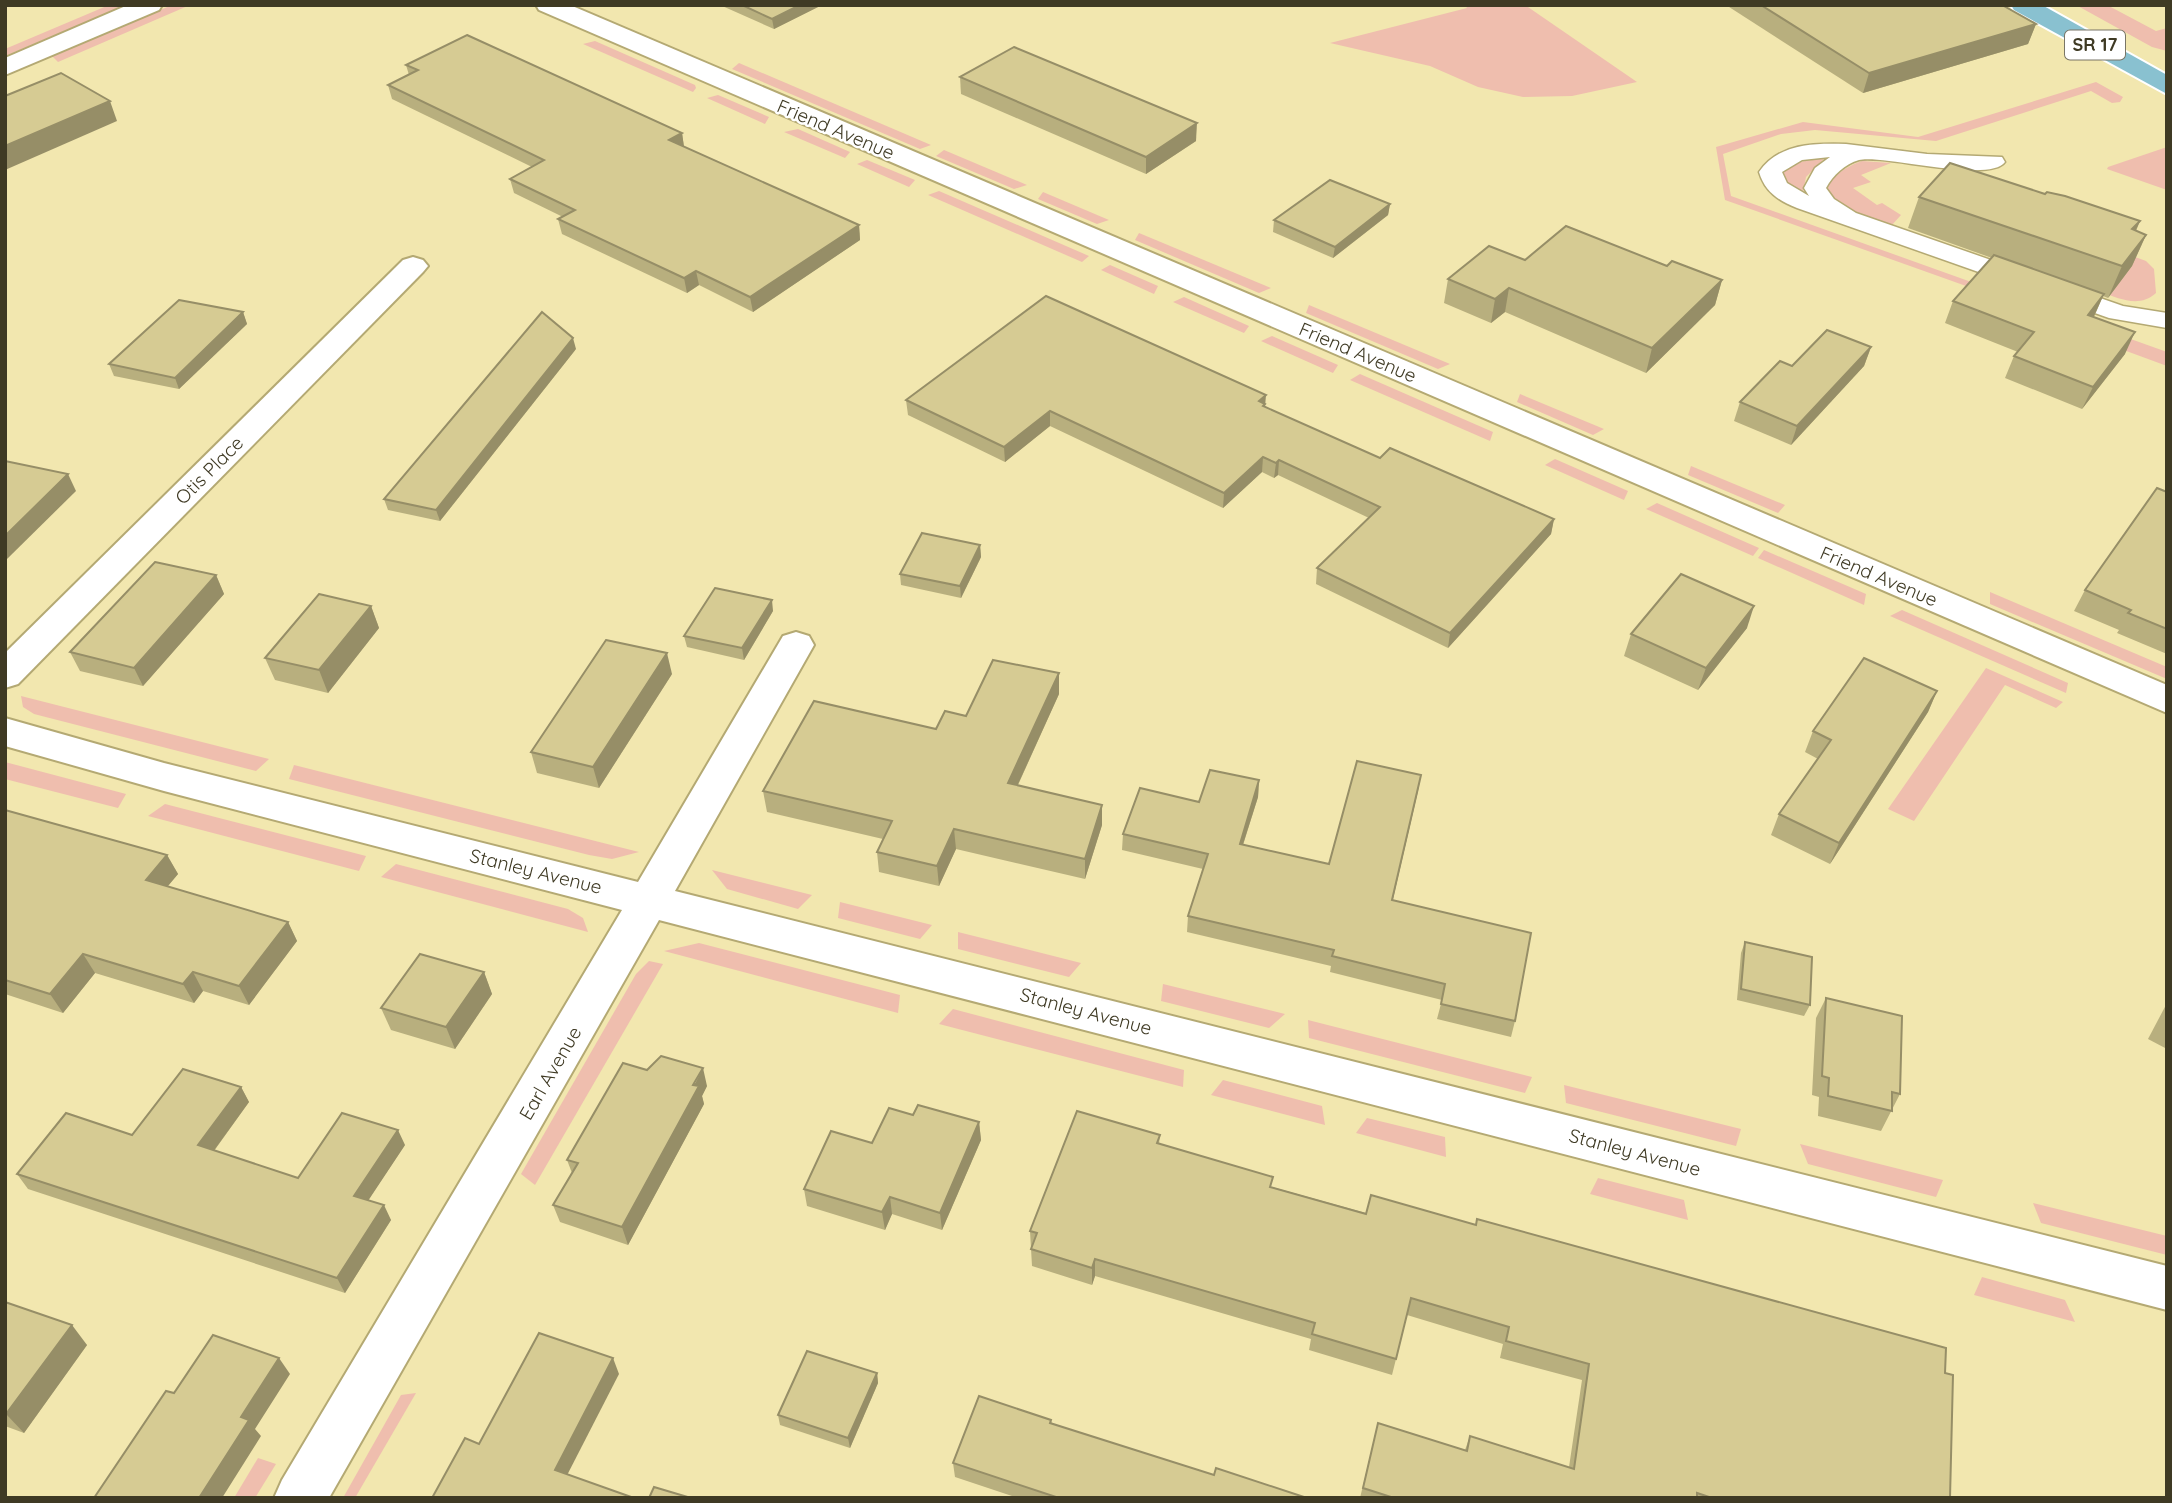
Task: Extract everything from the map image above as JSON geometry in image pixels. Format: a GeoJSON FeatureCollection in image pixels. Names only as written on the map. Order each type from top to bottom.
{"type":"FeatureCollection","features":[{"type":"Feature","properties":{"kind":"main road","name":"SR 17"},"geometry":{"type":"LineString","coordinates":[[2023,5],[2167,86]]}},
{"type":"Feature","properties":{"kind":"street"},"geometry":{"type":"LineString","coordinates":[[5,67],[150,5]]}},
{"type":"Feature","properties":{"kind":"street","name":"Friend Avenue"},"geometry":{"type":"LineString","coordinates":[[548,5],[2167,700]]}},
{"type":"Feature","properties":{"kind":"street","name":"Otis Place"},"geometry":{"type":"LineString","coordinates":[[5,675],[413,266]]}},
{"type":"Feature","properties":{"kind":"street","name":"Earl Avenue"},"geometry":{"type":"LineString","coordinates":[[300,1498],[651,900],[796,645]]}},
{"type":"Feature","properties":{"kind":"street","name":"Stanley Avenue"},"geometry":{"type":"LineString","coordinates":[[5,732],[164,777],[2167,1288]]}},
{"type":"Feature","properties":{"kind":"lane"},"geometry":{"type":"LineString","coordinates":[[1994,162],[1927,161],[1857,152],[1802,153],[1780,160],[1770,172],[1775,185],[1786,193],[1848,218],[2118,313],[2167,321]]}},
{"type":"Feature","properties":{"kind":"lane"},"geometry":{"type":"LineString","coordinates":[[1848,218],[1819,198],[1815,184],[1833,164],[1857,152]]}},
{"type":"Feature","properties":{"kind":"shaded area"},"geometry":{"type":"Polygon","coordinates":[[[109,5],[126,5],[5,56],[5,49],[109,5]]]}},
{"type":"Feature","properties":{"kind":"shaded area"},"geometry":{"type":"Polygon","coordinates":[[[172,5],[190,5],[58,62],[52,56],[172,5]]]}},
{"type":"Feature","properties":{"kind":"shaded area"},"geometry":{"type":"Polygon","coordinates":[[[1465,5],[1525,5],[1637,82],[1572,96],[1523,97],[1478,87],[1430,66],[1330,43],[1467,8],[1465,5]]]}},
{"type":"Feature","properties":{"kind":"shaded area"},"geometry":{"type":"Polygon","coordinates":[[[2076,5],[2107,5],[2156,31],[2167,28],[2167,51],[2152,47],[2076,5]]]}},
{"type":"Feature","properties":{"kind":"shaded area"},"geometry":{"type":"Polygon","coordinates":[[[595,41],[695,85],[696,88],[693,92],[583,44],[595,41]]]}},
{"type":"Feature","properties":{"kind":"shaded area"},"geometry":{"type":"Polygon","coordinates":[[[739,63],[931,145],[920,149],[732,69],[739,63]]]}},
{"type":"Feature","properties":{"kind":"shaded area"},"geometry":{"type":"Polygon","coordinates":[[[2096,82],[2123,97],[2120,102],[2112,103],[2091,91],[1936,141],[1815,130],[1781,134],[1723,154],[1731,196],[2167,352],[2167,366],[2072,331],[2067,322],[1725,200],[1716,147],[1803,122],[1918,137],[2096,82]]]}},
{"type":"Feature","properties":{"kind":"shaded area"},"geometry":{"type":"Polygon","coordinates":[[[718,95],[769,117],[765,124],[707,98],[718,95]]]}},
{"type":"Feature","properties":{"kind":"shaded area"},"geometry":{"type":"Polygon","coordinates":[[[798,129],[850,152],[845,158],[784,132],[798,129]]]}},
{"type":"Feature","properties":{"kind":"shaded area"},"geometry":{"type":"Polygon","coordinates":[[[2167,147],[2167,190],[2107,169],[2108,167],[2167,147]]]}},
{"type":"Feature","properties":{"kind":"shaded area"},"geometry":{"type":"Polygon","coordinates":[[[944,150],[1027,185],[1014,189],[936,156],[944,150]]]}},
{"type":"Feature","properties":{"kind":"shaded area"},"geometry":{"type":"Polygon","coordinates":[[[1825,158],[1806,177],[1803,192],[1786,184],[1781,174],[1793,163],[1825,158]]]}},
{"type":"Feature","properties":{"kind":"shaded area"},"geometry":{"type":"Polygon","coordinates":[[[867,160],[915,180],[909,187],[857,164],[867,160]]]}},
{"type":"Feature","properties":{"kind":"shaded area"},"geometry":{"type":"Polygon","coordinates":[[[1862,161],[1891,163],[1861,175],[1871,182],[1853,188],[1877,205],[1882,203],[1901,215],[1891,226],[1842,207],[1826,191],[1835,176],[1862,161]]]}},
{"type":"Feature","properties":{"kind":"shaded area"},"geometry":{"type":"Polygon","coordinates":[[[939,191],[1089,256],[1082,262],[928,195],[939,191]]]}},
{"type":"Feature","properties":{"kind":"shaded area"},"geometry":{"type":"Polygon","coordinates":[[[1043,192],[1109,220],[1097,224],[1038,199],[1043,192]]]}},
{"type":"Feature","properties":{"kind":"shaded area"},"geometry":{"type":"Polygon","coordinates":[[[1139,233],[1271,288],[1259,293],[1135,240],[1139,233]]]}},
{"type":"Feature","properties":{"kind":"shaded area"},"geometry":{"type":"Polygon","coordinates":[[[2130,255],[2146,261],[2154,269],[2156,293],[2150,298],[2129,301],[2102,292],[2130,255]]]}},
{"type":"Feature","properties":{"kind":"shaded area"},"geometry":{"type":"Polygon","coordinates":[[[1110,265],[1158,286],[1154,294],[1101,270],[1110,265]]]}},
{"type":"Feature","properties":{"kind":"shaded area"},"geometry":{"type":"Polygon","coordinates":[[[1184,297],[1249,326],[1244,333],[1173,302],[1184,297]]]}},
{"type":"Feature","properties":{"kind":"shaded area"},"geometry":{"type":"Polygon","coordinates":[[[1309,305],[1450,364],[1438,369],[1306,313],[1309,305]]]}},
{"type":"Feature","properties":{"kind":"shaded area"},"geometry":{"type":"Polygon","coordinates":[[[1272,336],[1338,365],[1333,373],[1261,341],[1272,336]]]}},
{"type":"Feature","properties":{"kind":"shaded area"},"geometry":{"type":"Polygon","coordinates":[[[1360,374],[1493,432],[1490,441],[1350,380],[1360,374]]]}},
{"type":"Feature","properties":{"kind":"shaded area"},"geometry":{"type":"Polygon","coordinates":[[[1520,394],[1604,429],[1593,435],[1517,402],[1520,394]]]}},
{"type":"Feature","properties":{"kind":"shaded area"},"geometry":{"type":"Polygon","coordinates":[[[1555,459],[1628,491],[1624,500],[1545,465],[1555,459]]]}},
{"type":"Feature","properties":{"kind":"shaded area"},"geometry":{"type":"Polygon","coordinates":[[[1691,466],[1785,505],[1778,513],[1688,475],[1691,466]]]}},
{"type":"Feature","properties":{"kind":"shaded area"},"geometry":{"type":"Polygon","coordinates":[[[1657,503],[1759,548],[1753,556],[1646,509],[1657,503]]]}},
{"type":"Feature","properties":{"kind":"shaded area"},"geometry":{"type":"Polygon","coordinates":[[[1764,550],[1866,594],[1864,605],[1758,558],[1764,550]]]}},
{"type":"Feature","properties":{"kind":"shaded area"},"geometry":{"type":"Polygon","coordinates":[[[1990,592],[2167,667],[2167,679],[1990,604],[1990,592]]]}},
{"type":"Feature","properties":{"kind":"shaded area"},"geometry":{"type":"Polygon","coordinates":[[[1902,610],[2068,683],[2066,693],[1890,616],[1902,610]]]}},
{"type":"Feature","properties":{"kind":"shaded area"},"geometry":{"type":"Polygon","coordinates":[[[1986,668],[2063,702],[2056,708],[2005,685],[1914,821],[1888,809],[1986,668]]]}},
{"type":"Feature","properties":{"kind":"shaded area"},"geometry":{"type":"Polygon","coordinates":[[[21,696],[269,759],[256,771],[34,714],[23,707],[21,696]]]}},
{"type":"Feature","properties":{"kind":"shaded area"},"geometry":{"type":"Polygon","coordinates":[[[5,762],[126,794],[118,808],[5,779],[5,762]]]}},
{"type":"Feature","properties":{"kind":"shaded area"},"geometry":{"type":"Polygon","coordinates":[[[294,765],[639,852],[612,859],[589,855],[289,779],[294,765]]]}},
{"type":"Feature","properties":{"kind":"shaded area"},"geometry":{"type":"Polygon","coordinates":[[[165,804],[366,856],[359,871],[148,816],[165,804]]]}},
{"type":"Feature","properties":{"kind":"shaded area"},"geometry":{"type":"Polygon","coordinates":[[[396,864],[568,909],[583,918],[588,932],[381,877],[396,864]]]}},
{"type":"Feature","properties":{"kind":"shaded area"},"geometry":{"type":"Polygon","coordinates":[[[712,870],[812,895],[798,909],[727,889],[712,870]]]}},
{"type":"Feature","properties":{"kind":"shaded area"},"geometry":{"type":"Polygon","coordinates":[[[840,902],[932,925],[920,939],[838,918],[840,902]]]}},
{"type":"Feature","properties":{"kind":"shaded area"},"geometry":{"type":"Polygon","coordinates":[[[958,932],[1081,963],[1069,977],[958,949],[958,932]]]}},
{"type":"Feature","properties":{"kind":"shaded area"},"geometry":{"type":"Polygon","coordinates":[[[699,943],[900,995],[898,1013],[664,951],[699,943]]]}},
{"type":"Feature","properties":{"kind":"shaded area"},"geometry":{"type":"Polygon","coordinates":[[[649,961],[663,964],[535,1185],[521,1174],[636,974],[649,961]]]}},
{"type":"Feature","properties":{"kind":"shaded area"},"geometry":{"type":"Polygon","coordinates":[[[1163,984],[1285,1014],[1269,1028],[1161,1001],[1163,984]]]}},
{"type":"Feature","properties":{"kind":"shaded area"},"geometry":{"type":"Polygon","coordinates":[[[953,1009],[1184,1070],[1183,1087],[939,1024],[953,1009]]]}},
{"type":"Feature","properties":{"kind":"shaded area"},"geometry":{"type":"Polygon","coordinates":[[[1308,1020],[1532,1077],[1525,1093],[1309,1038],[1308,1020]]]}},
{"type":"Feature","properties":{"kind":"shaded area"},"geometry":{"type":"Polygon","coordinates":[[[1223,1080],[1322,1106],[1325,1125],[1211,1095],[1223,1080]]]}},
{"type":"Feature","properties":{"kind":"shaded area"},"geometry":{"type":"Polygon","coordinates":[[[1564,1085],[1741,1129],[1736,1146],[1566,1103],[1564,1085]]]}},
{"type":"Feature","properties":{"kind":"shaded area"},"geometry":{"type":"Polygon","coordinates":[[[1367,1118],[1445,1137],[1446,1157],[1356,1133],[1367,1118]]]}},
{"type":"Feature","properties":{"kind":"shaded area"},"geometry":{"type":"Polygon","coordinates":[[[1800,1144],[1943,1180],[1936,1197],[1808,1164],[1800,1144]]]}},
{"type":"Feature","properties":{"kind":"shaded area"},"geometry":{"type":"Polygon","coordinates":[[[1598,1178],[1684,1200],[1688,1220],[1590,1194],[1598,1178]]]}},
{"type":"Feature","properties":{"kind":"shaded area"},"geometry":{"type":"Polygon","coordinates":[[[2033,1203],[2167,1236],[2167,1255],[2041,1223],[2033,1203]]]}},
{"type":"Feature","properties":{"kind":"shaded area"},"geometry":{"type":"Polygon","coordinates":[[[1982,1277],[2065,1300],[2075,1322],[1974,1295],[1982,1277]]]}},
{"type":"Feature","properties":{"kind":"shaded area"},"geometry":{"type":"Polygon","coordinates":[[[416,1393],[355,1498],[343,1498],[401,1395],[416,1393]]]}},
{"type":"Feature","properties":{"kind":"shaded area"},"geometry":{"type":"Polygon","coordinates":[[[258,1458],[276,1464],[255,1498],[234,1498],[258,1458]]]}},
{"type":"Feature","properties":{"kind":"building"},"geometry":{"type":"Polygon","coordinates":[[[742,5],[800,5],[772,19],[742,5]]]}},
{"type":"Feature","properties":{"kind":"building"},"geometry":{"type":"Polygon","coordinates":[[[1761,5],[2002,5],[2036,24],[1869,73],[1761,5]]]}},
{"type":"Feature","properties":{"kind":"building"},"geometry":{"type":"Polygon","coordinates":[[[467,35],[682,133],[669,140],[859,225],[750,297],[696,271],[684,278],[558,219],[575,210],[510,179],[544,160],[388,85],[418,70],[406,65],[467,35]]]}},
{"type":"Feature","properties":{"kind":"building"},"geometry":{"type":"Polygon","coordinates":[[[1014,47],[1197,123],[1146,157],[960,77],[1014,47]]]}},
{"type":"Feature","properties":{"kind":"building"},"geometry":{"type":"Polygon","coordinates":[[[61,73],[110,101],[5,146],[5,96],[61,73]]]}},
{"type":"Feature","properties":{"kind":"building"},"geometry":{"type":"Polygon","coordinates":[[[1950,163],[2140,221],[2132,229],[2146,235],[2122,266],[1919,197],[1950,163]]]}},
{"type":"Feature","properties":{"kind":"building"},"geometry":{"type":"Polygon","coordinates":[[[1330,180],[1390,204],[1335,247],[1274,220],[1330,180]]]}},
{"type":"Feature","properties":{"kind":"building"},"geometry":{"type":"Polygon","coordinates":[[[1566,226],[1667,266],[1672,261],[1722,280],[1652,348],[1509,288],[1495,299],[1448,279],[1489,246],[1525,260],[1566,226]]]}},
{"type":"Feature","properties":{"kind":"building"},"geometry":{"type":"Polygon","coordinates":[[[1994,255],[2104,294],[2088,315],[2135,332],[2093,387],[2014,356],[2034,332],[1953,301],[1994,255]]]}},
{"type":"Feature","properties":{"kind":"building"},"geometry":{"type":"Polygon","coordinates":[[[1046,296],[1266,395],[1259,401],[1265,404],[1263,406],[1380,458],[1390,448],[1554,519],[1450,633],[1317,568],[1380,507],[1279,460],[1276,463],[1263,457],[1224,493],[1050,411],[1004,447],[906,400],[1046,296]]]}},
{"type":"Feature","properties":{"kind":"building"},"geometry":{"type":"Polygon","coordinates":[[[179,300],[243,312],[175,378],[109,364],[179,300]]]}},
{"type":"Feature","properties":{"kind":"building"},"geometry":{"type":"Polygon","coordinates":[[[542,312],[573,338],[436,510],[384,499],[542,312]]]}},
{"type":"Feature","properties":{"kind":"building"},"geometry":{"type":"Polygon","coordinates":[[[1827,330],[1871,347],[1797,426],[1740,402],[1780,361],[1792,366],[1827,330]]]}},
{"type":"Feature","properties":{"kind":"building"},"geometry":{"type":"Polygon","coordinates":[[[5,461],[68,474],[5,536],[5,461]]]}},
{"type":"Feature","properties":{"kind":"building"},"geometry":{"type":"Polygon","coordinates":[[[2157,488],[2167,492],[2167,629],[2128,613],[2131,610],[2085,590],[2157,488]]]}},
{"type":"Feature","properties":{"kind":"building"},"geometry":{"type":"Polygon","coordinates":[[[922,533],[980,545],[960,586],[900,574],[922,533]]]}},
{"type":"Feature","properties":{"kind":"building"},"geometry":{"type":"Polygon","coordinates":[[[155,562],[216,575],[134,668],[70,652],[155,562]]]}},
{"type":"Feature","properties":{"kind":"building"},"geometry":{"type":"Polygon","coordinates":[[[1681,574],[1754,606],[1706,668],[1631,634],[1681,574]]]}},
{"type":"Feature","properties":{"kind":"building"},"geometry":{"type":"Polygon","coordinates":[[[715,588],[772,600],[742,648],[684,636],[715,588]]]}},
{"type":"Feature","properties":{"kind":"building"},"geometry":{"type":"Polygon","coordinates":[[[319,594],[371,606],[319,670],[265,658],[319,594]]]}},
{"type":"Feature","properties":{"kind":"building"},"geometry":{"type":"Polygon","coordinates":[[[606,640],[667,653],[593,767],[531,752],[606,640]]]}},
{"type":"Feature","properties":{"kind":"building"},"geometry":{"type":"Polygon","coordinates":[[[1864,658],[1937,691],[1839,843],[1779,814],[1831,740],[1813,731],[1864,658]]]}},
{"type":"Feature","properties":{"kind":"building"},"geometry":{"type":"Polygon","coordinates":[[[993,660],[1059,673],[1008,783],[1102,805],[1085,859],[954,829],[937,866],[877,852],[892,821],[763,791],[814,701],[936,729],[945,711],[966,716],[993,660]]]}},
{"type":"Feature","properties":{"kind":"building"},"geometry":{"type":"Polygon","coordinates":[[[1357,761],[1421,775],[1392,900],[1531,933],[1515,1021],[1441,1004],[1445,984],[1332,956],[1334,950],[1188,916],[1208,854],[1123,834],[1140,788],[1199,802],[1210,770],[1259,780],[1240,844],[1329,864],[1357,761]]]}},
{"type":"Feature","properties":{"kind":"building"},"geometry":{"type":"Polygon","coordinates":[[[5,810],[167,855],[146,880],[288,922],[239,986],[193,972],[183,984],[83,954],[50,994],[5,980],[5,810]]]}},
{"type":"Feature","properties":{"kind":"building"},"geometry":{"type":"Polygon","coordinates":[[[1745,942],[1812,957],[1810,1005],[1741,989],[1745,942]]]}},
{"type":"Feature","properties":{"kind":"building"},"geometry":{"type":"Polygon","coordinates":[[[420,954],[484,972],[446,1027],[381,1008],[420,954]]]}},
{"type":"Feature","properties":{"kind":"building"},"geometry":{"type":"Polygon","coordinates":[[[1826,998],[1902,1016],[1900,1094],[1892,1092],[1892,1111],[1828,1096],[1829,1078],[1822,1076],[1826,998]]]}},
{"type":"Feature","properties":{"kind":"building"},"geometry":{"type":"Polygon","coordinates":[[[661,1056],[703,1068],[693,1085],[699,1086],[622,1227],[553,1205],[578,1163],[567,1160],[623,1063],[647,1070],[661,1056]]]}},
{"type":"Feature","properties":{"kind":"building"},"geometry":{"type":"Polygon","coordinates":[[[183,1069],[241,1087],[198,1145],[298,1178],[342,1113],[398,1130],[354,1196],[384,1205],[337,1278],[17,1174],[66,1113],[132,1135],[183,1069]]]}},
{"type":"Feature","properties":{"kind":"building"},"geometry":{"type":"Polygon","coordinates":[[[918,1105],[979,1122],[940,1213],[890,1197],[882,1212],[804,1189],[831,1131],[872,1143],[889,1108],[913,1115],[918,1105]]]}},
{"type":"Feature","properties":{"kind":"building"},"geometry":{"type":"Polygon","coordinates":[[[1077,1111],[1160,1135],[1157,1143],[1273,1177],[1270,1187],[1366,1214],[1371,1195],[1476,1225],[1477,1219],[1946,1348],[1945,1373],[1953,1375],[1950,1498],[1712,1498],[1697,1493],[1697,1498],[1394,1498],[1363,1488],[1378,1423],[1467,1451],[1470,1436],[1574,1469],[1589,1364],[1506,1341],[1509,1327],[1411,1298],[1396,1359],[1312,1334],[1315,1323],[1095,1259],[1092,1268],[1031,1249],[1037,1233],[1030,1231],[1077,1111]]]}},
{"type":"Feature","properties":{"kind":"building"},"geometry":{"type":"Polygon","coordinates":[[[5,1302],[72,1325],[6,1414],[5,1414],[5,1302]]]}},
{"type":"Feature","properties":{"kind":"building"},"geometry":{"type":"Polygon","coordinates":[[[539,1333],[613,1358],[555,1470],[634,1498],[432,1498],[465,1438],[479,1444],[539,1333]]]}},
{"type":"Feature","properties":{"kind":"building"},"geometry":{"type":"Polygon","coordinates":[[[213,1335],[279,1358],[241,1417],[249,1420],[199,1498],[94,1498],[166,1391],[174,1393],[213,1335]]]}},
{"type":"Feature","properties":{"kind":"building"},"geometry":{"type":"Polygon","coordinates":[[[807,1351],[877,1373],[848,1438],[778,1415],[807,1351]]]}},
{"type":"Feature","properties":{"kind":"building"},"geometry":{"type":"Polygon","coordinates":[[[979,1396],[1051,1420],[1050,1423],[1214,1475],[1216,1468],[1307,1498],[1059,1498],[953,1463],[979,1396]]]}},
{"type":"Feature","properties":{"kind":"building"},"geometry":{"type":"Polygon","coordinates":[[[654,1487],[691,1498],[649,1498],[654,1487]]]}}]}
